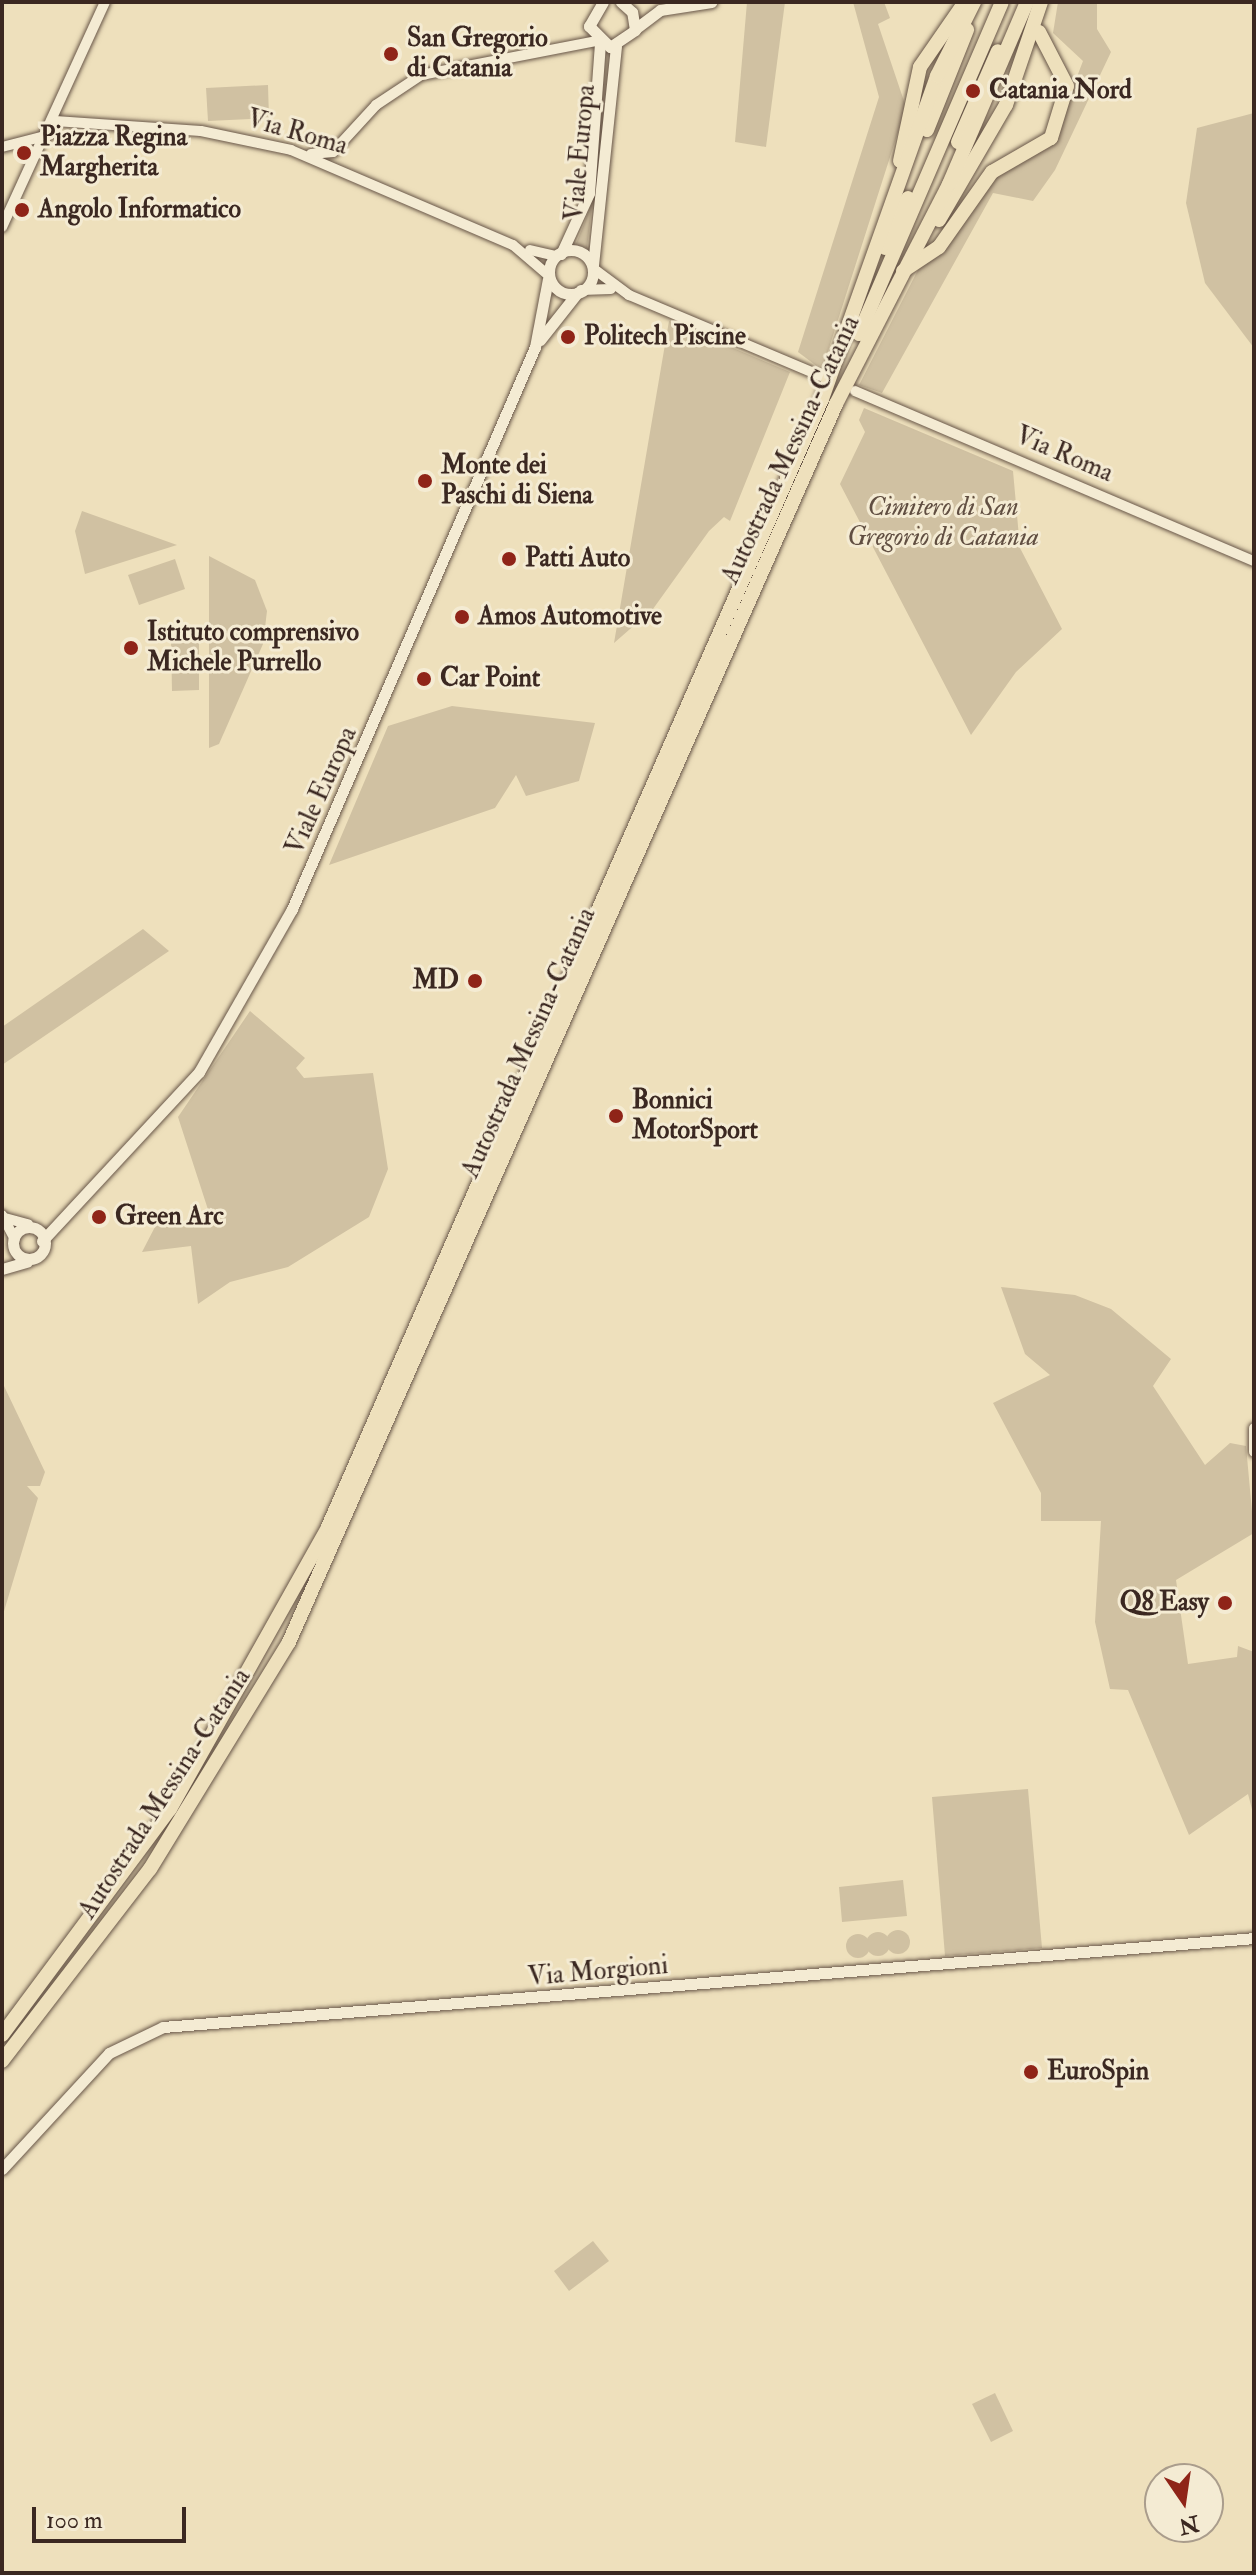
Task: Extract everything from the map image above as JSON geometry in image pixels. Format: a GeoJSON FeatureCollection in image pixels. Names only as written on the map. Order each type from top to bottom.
{"type":"FeatureCollection","features":[{"type":"Feature","properties":{"kind":"highway"},"geometry":{"type":"LineString","coordinates":[[884,229],[920,67],[966,2]]}},
{"type":"Feature","properties":{"kind":"highway","name":"Autostrada Messina-Catania"},"geometry":{"type":"LineString","coordinates":[[2,2035],[177,1798],[328,1527],[848,331],[937,76],[974,2]]}},
{"type":"Feature","properties":{"kind":"highway"},"geometry":{"type":"LineString","coordinates":[[884,229],[981,2]]}},
{"type":"Feature","properties":{"kind":"highway"},"geometry":{"type":"LineString","coordinates":[[848,331],[991,2]]}},
{"type":"Feature","properties":{"kind":"highway"},"geometry":{"type":"LineString","coordinates":[[902,255],[1002,2]]}},
{"type":"Feature","properties":{"kind":"highway"},"geometry":{"type":"LineString","coordinates":[[311,1597],[902,255],[1010,2]]}},
{"type":"Feature","properties":{"kind":"highway"},"geometry":{"type":"LineString","coordinates":[[902,255],[1020,2]]}},
{"type":"Feature","properties":{"kind":"highway","name":"Autostrada Messina-Catania"},"geometry":{"type":"LineString","coordinates":[[2,2061],[150,1869],[220,1764],[311,1597],[899,274],[902,255],[989,99],[1027,2]]}},
{"type":"Feature","properties":{"kind":"highway"},"geometry":{"type":"LineString","coordinates":[[902,255],[939,221],[973,166],[1006,105],[1042,4]]}},
{"type":"Feature","properties":{"kind":"highway"},"geometry":{"type":"LineString","coordinates":[[939,221],[1042,4]]}},
{"type":"Feature","properties":{"kind":"highway"},"geometry":{"type":"LineString","coordinates":[[973,166],[1002,133],[1037,37],[1042,4]]}},
{"type":"Feature","properties":{"kind":"highway"},"geometry":{"type":"LineString","coordinates":[[899,274],[939,247],[992,172],[1047,143],[1067,91],[1042,4]]}},
{"type":"Feature","properties":{"kind":"highway"},"geometry":{"type":"LineString","coordinates":[[1037,37],[1067,91]]}},
{"type":"Feature","properties":{"kind":"main road"},"geometry":{"type":"LineString","coordinates":[[622,2],[660,10],[711,2]]}},
{"type":"Feature","properties":{"kind":"main road"},"geometry":{"type":"LineString","coordinates":[[622,2],[635,30]]}},
{"type":"Feature","properties":{"kind":"main road","name":"Viale Europa"},"geometry":{"type":"LineString","coordinates":[[559,255],[589,193],[598,42],[589,26],[598,4]]}},
{"type":"Feature","properties":{"kind":"main road"},"geometry":{"type":"LineString","coordinates":[[598,42],[616,46],[660,10]]}},
{"type":"Feature","properties":{"kind":"main road","name":"Viale Europa"},"geometry":{"type":"LineString","coordinates":[[593,267],[616,46]]}},
{"type":"Feature","properties":{"kind":"main road"},"geometry":{"type":"LineString","coordinates":[[583,254],[593,267],[580,291],[535,347],[548,276],[559,255],[583,254]]}},
{"type":"Feature","properties":{"kind":"main road"},"geometry":{"type":"LineString","coordinates":[[548,276],[562,292],[580,291]]}},
{"type":"Feature","properties":{"kind":"main road","name":"Viale Europa"},"geometry":{"type":"LineString","coordinates":[[27,1262],[39,1257],[42,1241],[72,1205],[199,1072],[292,909],[535,347]]}},
{"type":"Feature","properties":{"kind":"main road"},"geometry":{"type":"LineString","coordinates":[[2,1267],[15,1242],[30,1225],[72,1205]]}},
{"type":"Feature","properties":{"kind":"main road"},"geometry":{"type":"LineString","coordinates":[[30,1225],[42,1241]]}},
{"type":"Feature","properties":{"kind":"main road"},"geometry":{"type":"LineString","coordinates":[[2,1267],[27,1262],[15,1242]]}},
{"type":"Feature","properties":{"kind":"main road"},"geometry":{"type":"LineString","coordinates":[[1253,1448],[1254,1428]]}},
{"type":"Feature","properties":{"kind":"main road","name":"Via Morgioni"},"geometry":{"type":"LineString","coordinates":[[2,2169],[109,2053],[163,2027],[1254,1938]]}},
{"type":"Feature","properties":{"kind":"street"},"geometry":{"type":"LineString","coordinates":[[2,227],[49,135],[105,2]]}},
{"type":"Feature","properties":{"kind":"street"},"geometry":{"type":"LineString","coordinates":[[297,152],[323,155],[342,145],[376,105],[421,75],[598,42]]}},
{"type":"Feature","properties":{"kind":"street","name":"Via Roma"},"geometry":{"type":"LineString","coordinates":[[55,121],[201,131],[297,152],[348,170],[513,245]]}},
{"type":"Feature","properties":{"kind":"street"},"geometry":{"type":"LineString","coordinates":[[2,147],[49,135]]}},
{"type":"Feature","properties":{"kind":"street"},"geometry":{"type":"LineString","coordinates":[[342,145],[348,170]]}},
{"type":"Feature","properties":{"kind":"street"},"geometry":{"type":"LineString","coordinates":[[513,245],[559,255]]}},
{"type":"Feature","properties":{"kind":"street"},"geometry":{"type":"LineString","coordinates":[[513,245],[548,276]]}},
{"type":"Feature","properties":{"kind":"street"},"geometry":{"type":"LineString","coordinates":[[593,267],[629,295],[821,376]]}},
{"type":"Feature","properties":{"kind":"street"},"geometry":{"type":"LineString","coordinates":[[580,291],[629,295]]}},
{"type":"Feature","properties":{"kind":"street","name":"Via Roma"},"geometry":{"type":"LineString","coordinates":[[855,391],[1254,561]]}},
{"type":"Feature","properties":{"kind":"street"},"geometry":{"type":"LineString","coordinates":[[3,1217],[30,1225]]}},
{"type":"Feature","properties":{"kind":"street"},"geometry":{"type":"LineString","coordinates":[[3,1217],[15,1242]]}},
{"type":"Feature","properties":{"kind":"green space"},"geometry":{"type":"Polygon","coordinates":[[[747,2],[785,2],[766,147],[735,142],[747,2]]]}},
{"type":"Feature","properties":{"kind":"green space"},"geometry":{"type":"Polygon","coordinates":[[[853,2],[884,2],[890,18],[878,24],[906,107],[822,370],[798,352],[879,97],[853,2]]]}},
{"type":"Feature","properties":{"kind":"green space"},"geometry":{"type":"Polygon","coordinates":[[[1058,2],[1097,2],[1097,29],[1111,52],[1055,170],[1033,201],[993,193],[882,393],[859,385],[921,264],[981,186],[1053,139],[1083,61],[1053,33],[1058,2]]]}},
{"type":"Feature","properties":{"kind":"green space"},"geometry":{"type":"Polygon","coordinates":[[[268,85],[269,118],[208,121],[206,88],[268,85]]]}},
{"type":"Feature","properties":{"kind":"green space"},"geometry":{"type":"Polygon","coordinates":[[[1254,113],[1254,348],[1205,283],[1186,203],[1197,128],[1254,113]]]}},
{"type":"Feature","properties":{"kind":"green space"},"geometry":{"type":"Polygon","coordinates":[[[593,198],[587,248],[575,246],[584,224],[593,198]]]}},
{"type":"Feature","properties":{"kind":"green space"},"geometry":{"type":"Polygon","coordinates":[[[669,321],[790,372],[730,521],[724,517],[709,531],[653,609],[614,643],[669,321]]]}},
{"type":"Feature","properties":{"kind":"green space","name":"Cimitero di San Gregorio di Catania"},"geometry":{"type":"Polygon","coordinates":[[[864,408],[1013,471],[1020,548],[1062,629],[1016,672],[971,735],[840,484],[865,432],[859,420],[864,408]]]}},
{"type":"Feature","properties":{"kind":"green space"},"geometry":{"type":"Polygon","coordinates":[[[82,511],[177,545],[85,574],[75,531],[82,511]]]}},
{"type":"Feature","properties":{"kind":"green space"},"geometry":{"type":"Polygon","coordinates":[[[209,556],[255,580],[267,611],[263,644],[219,744],[209,748],[209,556]]]}},
{"type":"Feature","properties":{"kind":"green space"},"geometry":{"type":"Polygon","coordinates":[[[175,559],[185,589],[139,605],[128,575],[175,559]]]}},
{"type":"Feature","properties":{"kind":"green space"},"geometry":{"type":"Polygon","coordinates":[[[199,640],[199,690],[172,691],[171,641],[199,640]]]}},
{"type":"Feature","properties":{"kind":"green space"},"geometry":{"type":"Polygon","coordinates":[[[452,706],[595,723],[579,781],[526,796],[516,775],[495,808],[329,865],[388,726],[452,706]]]}},
{"type":"Feature","properties":{"kind":"green space"},"geometry":{"type":"Polygon","coordinates":[[[143,929],[169,951],[2,1065],[2,1027],[143,929]]]}},
{"type":"Feature","properties":{"kind":"green space"},"geometry":{"type":"Polygon","coordinates":[[[250,1011],[305,1058],[296,1068],[304,1078],[373,1073],[388,1169],[369,1217],[288,1267],[230,1282],[198,1304],[191,1246],[142,1252],[157,1223],[213,1225],[178,1117],[250,1011]]]}},
{"type":"Feature","properties":{"kind":"green space"},"geometry":{"type":"Polygon","coordinates":[[[1001,1287],[1075,1295],[1111,1309],[1171,1359],[1153,1386],[1205,1465],[1230,1443],[1246,1446],[1254,1533],[1176,1580],[1188,1664],[1237,1657],[1238,1646],[1254,1652],[1254,1817],[1248,1794],[1189,1835],[1128,1690],[1110,1689],[1095,1622],[1101,1521],[1041,1521],[1041,1493],[993,1403],[1050,1375],[1025,1354],[1001,1287]]]}},
{"type":"Feature","properties":{"kind":"green space"},"geometry":{"type":"Polygon","coordinates":[[[4,1386],[45,1472],[40,1486],[27,1486],[38,1498],[2,1618],[4,1386]]]}},
{"type":"Feature","properties":{"kind":"green space"},"geometry":{"type":"Polygon","coordinates":[[[1028,1789],[1042,1948],[945,1956],[932,1797],[1028,1789]]]}},
{"type":"Feature","properties":{"kind":"green space"},"geometry":{"type":"Polygon","coordinates":[[[903,1880],[907,1916],[842,1922],[839,1887],[903,1880]]]}},
{"type":"Feature","properties":{"kind":"green space"},"geometry":{"type":"Polygon","coordinates":[[[898,1930],[906,1934],[910,1942],[906,1950],[898,1954],[890,1950],[886,1942],[890,1934],[898,1930]]]}},
{"type":"Feature","properties":{"kind":"green space"},"geometry":{"type":"Polygon","coordinates":[[[878,1932],[886,1936],[890,1944],[886,1952],[878,1956],[870,1952],[866,1944],[870,1936],[878,1932]]]}},
{"type":"Feature","properties":{"kind":"green space"},"geometry":{"type":"Polygon","coordinates":[[[858,1934],[866,1938],[870,1946],[866,1954],[858,1958],[850,1954],[846,1946],[850,1938],[858,1934]]]}},
{"type":"Feature","properties":{"kind":"green space"},"geometry":{"type":"Polygon","coordinates":[[[593,2241],[609,2261],[569,2291],[554,2271],[593,2241]]]}},
{"type":"Feature","properties":{"kind":"green space"},"geometry":{"type":"Polygon","coordinates":[[[995,2393],[1013,2431],[991,2442],[972,2404],[995,2393]]]}},
{"type":"Feature","properties":{"kind":"place","name":"San Gregorio di Catania"},"geometry":{"type":"Point","coordinates":[391,54]}},
{"type":"Feature","properties":{"kind":"place","name":"Catania Nord"},"geometry":{"type":"Point","coordinates":[973,91]}},
{"type":"Feature","properties":{"kind":"place","name":"Piazza Regina Margherita"},"geometry":{"type":"Point","coordinates":[24,153]}},
{"type":"Feature","properties":{"kind":"place","name":"Angolo Informatico"},"geometry":{"type":"Point","coordinates":[22,210]}},
{"type":"Feature","properties":{"kind":"place","name":"Politech Piscine"},"geometry":{"type":"Point","coordinates":[568,337]}},
{"type":"Feature","properties":{"kind":"place","name":"Monte dei Paschi di Siena"},"geometry":{"type":"Point","coordinates":[425,481]}},
{"type":"Feature","properties":{"kind":"place","name":"Patti Auto"},"geometry":{"type":"Point","coordinates":[509,559]}},
{"type":"Feature","properties":{"kind":"place","name":"Amos Automotive"},"geometry":{"type":"Point","coordinates":[462,617]}},
{"type":"Feature","properties":{"kind":"place","name":"Istituto comprensivo Michele Purrello"},"geometry":{"type":"Point","coordinates":[131,648]}},
{"type":"Feature","properties":{"kind":"place","name":"Car Point"},"geometry":{"type":"Point","coordinates":[424,679]}},
{"type":"Feature","properties":{"kind":"place","name":"MD"},"geometry":{"type":"Point","coordinates":[475,981]}},
{"type":"Feature","properties":{"kind":"place","name":"Bonnici MotorSport"},"geometry":{"type":"Point","coordinates":[616,1116]}},
{"type":"Feature","properties":{"kind":"place","name":"Green Arc"},"geometry":{"type":"Point","coordinates":[99,1217]}},
{"type":"Feature","properties":{"kind":"place","name":"Q8 Easy"},"geometry":{"type":"Point","coordinates":[1225,1603]}},
{"type":"Feature","properties":{"kind":"place","name":"EuroSpin"},"geometry":{"type":"Point","coordinates":[1031,2072]}}]}
